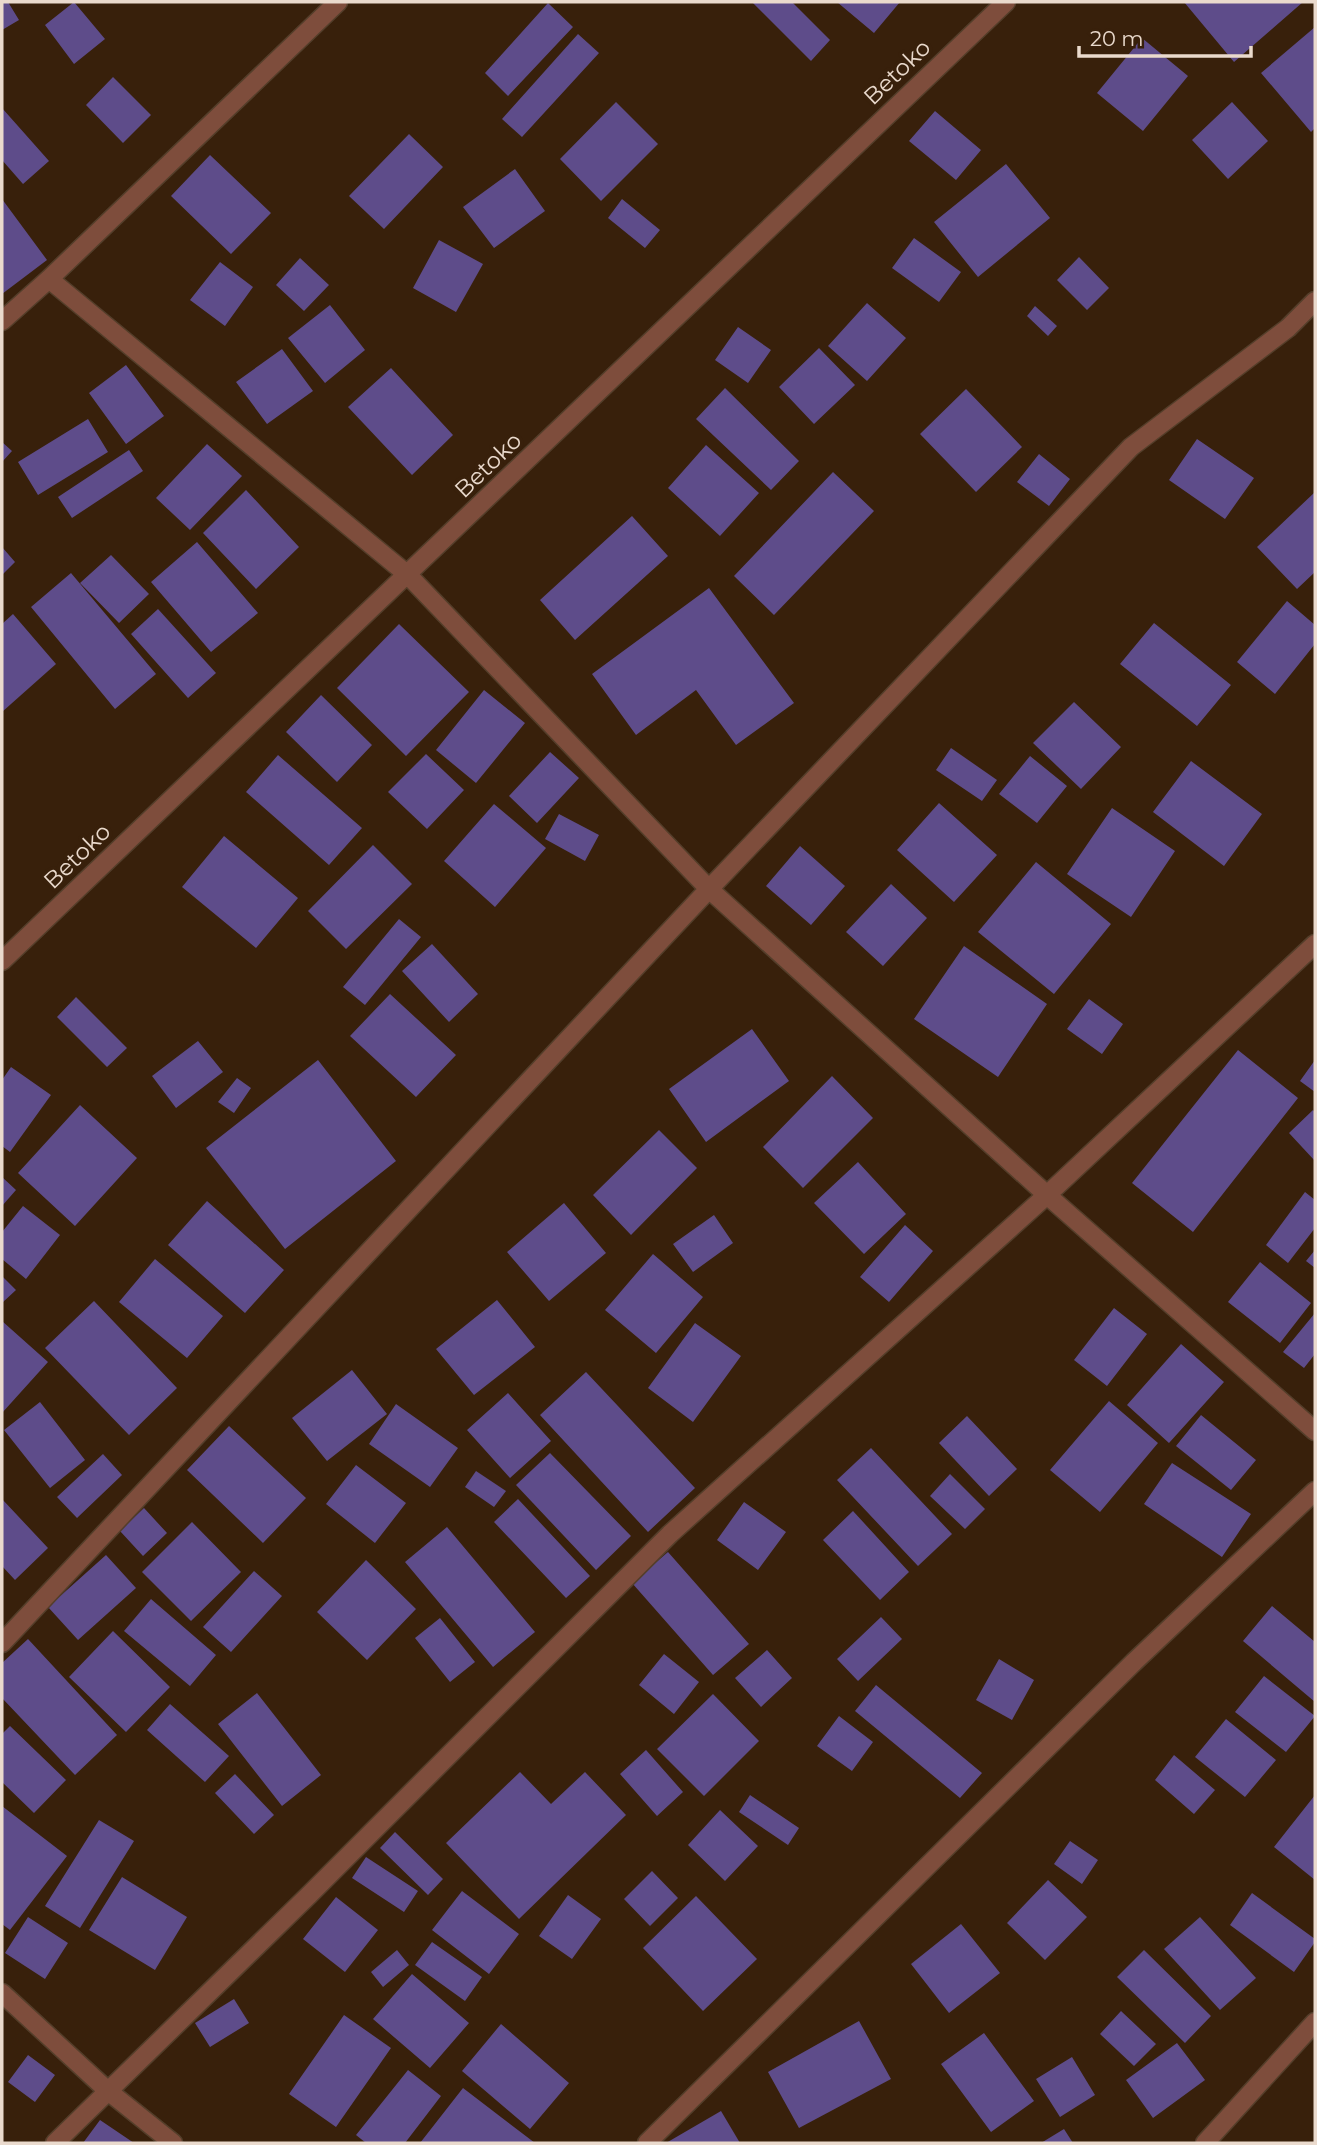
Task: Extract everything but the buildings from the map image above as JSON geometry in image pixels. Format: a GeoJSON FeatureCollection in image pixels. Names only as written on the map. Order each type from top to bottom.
{"type":"FeatureCollection","features":[{"type":"Feature","properties":{"kind":"street"},"geometry":{"type":"LineString","coordinates":[[2,321],[338,2]]}},
{"type":"Feature","properties":{"kind":"street","name":"Betoko"},"geometry":{"type":"LineString","coordinates":[[2,961],[1006,2]]}},
{"type":"Feature","properties":{"kind":"street"},"geometry":{"type":"LineString","coordinates":[[49,279],[408,575],[709,889],[1047,1195],[1315,1431]]}},
{"type":"Feature","properties":{"kind":"street"},"geometry":{"type":"LineString","coordinates":[[2,1643],[709,889],[1131,447],[1289,328],[1315,301]]}},
{"type":"Feature","properties":{"kind":"street"},"geometry":{"type":"LineString","coordinates":[[55,2143],[309,1895],[670,1534],[1047,1195],[1315,944]]}},
{"type":"Feature","properties":{"kind":"street"},"geometry":{"type":"LineString","coordinates":[[647,2143],[1114,1682],[1315,1491]]}},
{"type":"Feature","properties":{"kind":"street"},"geometry":{"type":"LineString","coordinates":[[2,1993],[108,2091],[173,2143]]}},
{"type":"Feature","properties":{"kind":"street"},"geometry":{"type":"LineString","coordinates":[[1205,2143],[1315,2022]]}}]}
